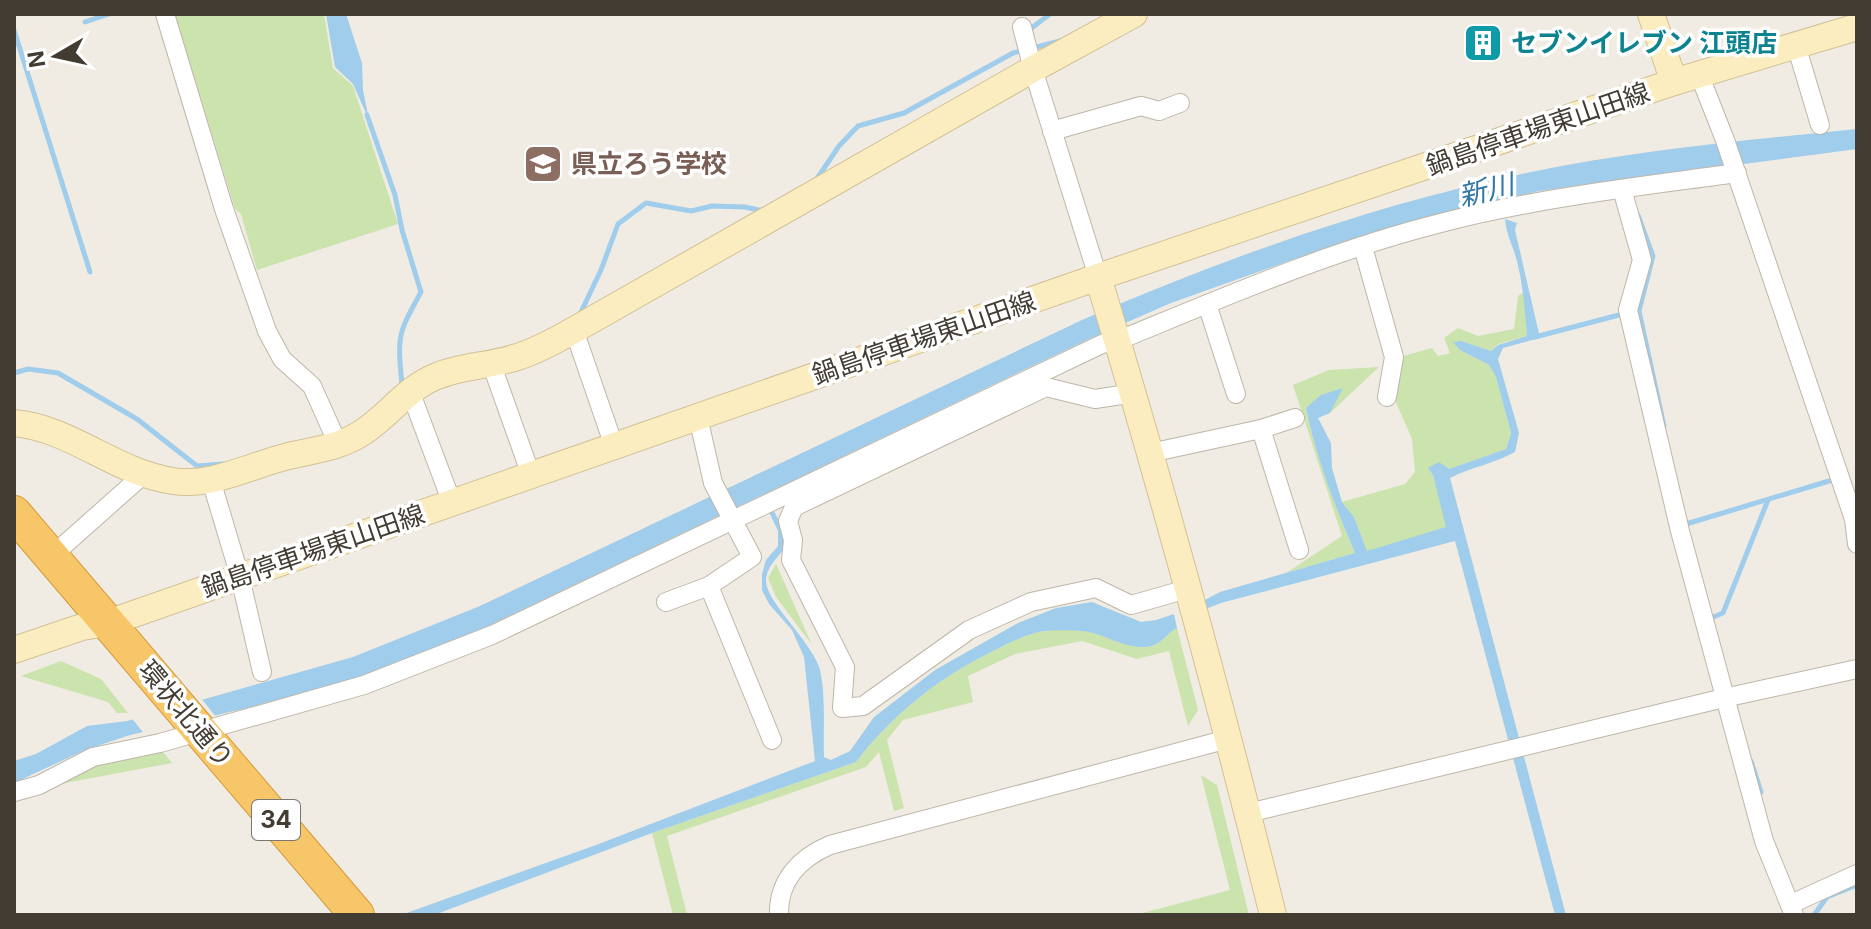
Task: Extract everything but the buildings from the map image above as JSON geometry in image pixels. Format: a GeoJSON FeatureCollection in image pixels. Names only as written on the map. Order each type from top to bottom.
{"type":"FeatureCollection","features":[{"type":"Feature","properties":{"kind":"highway","name":"環状北通り"},"geometry":{"type":"LineString","coordinates":[[14,513],[53,558],[95,625]]}},
{"type":"Feature","properties":{"kind":"highway","name":"環状北通り"},"geometry":{"type":"LineString","coordinates":[[14,550],[95,625],[178,723],[327,915]]}},
{"type":"Feature","properties":{"kind":"highway","name":"環状北通り"},"geometry":{"type":"LineString","coordinates":[[178,723],[357,915]]}},
{"type":"Feature","properties":{"kind":"main road"},"geometry":{"type":"LineString","coordinates":[[14,423],[37,425],[144,474],[175,482],[211,480],[288,456],[324,450],[335,438],[357,436],[384,418],[416,386],[437,376],[513,359],[574,330],[1027,46],[1134,14]]}},
{"type":"Feature","properties":{"kind":"main road","name":"鍋島停車場東山田線"},"geometry":{"type":"LineString","coordinates":[[14,650],[240,577],[1098,277],[1687,78],[1651,14]]}},
{"type":"Feature","properties":{"kind":"main road"},"geometry":{"type":"LineString","coordinates":[[1687,78],[1857,27]]}},
{"type":"Feature","properties":{"kind":"main road"},"geometry":{"type":"LineString","coordinates":[[1098,277],[1134,393],[1273,915]]}},
{"type":"Feature","properties":{"kind":"street"},"geometry":{"type":"LineString","coordinates":[[165,14],[224,209],[267,331],[282,359],[312,386],[335,438]]}},
{"type":"Feature","properties":{"kind":"street"},"geometry":{"type":"LineString","coordinates":[[1796,45],[1820,125]]}},
{"type":"Feature","properties":{"kind":"street"},"geometry":{"type":"LineString","coordinates":[[1027,46],[1098,277]]}},
{"type":"Feature","properties":{"kind":"street"},"geometry":{"type":"LineString","coordinates":[[1687,78],[1725,140],[1854,519],[1857,544]]}},
{"type":"Feature","properties":{"kind":"street"},"geometry":{"type":"LineString","coordinates":[[1052,131],[1141,106],[1159,111],[1180,103]]}},
{"type":"Feature","properties":{"kind":"street"},"geometry":{"type":"LineString","coordinates":[[14,792],[39,785],[93,757],[178,723],[364,685],[492,635],[1116,337],[1263,280],[1434,224],[1511,206],[1736,171]]}},
{"type":"Feature","properties":{"kind":"street"},"geometry":{"type":"LineString","coordinates":[[1622,189],[1642,260],[1628,310],[1680,531],[1764,841],[1792,909],[1857,874]]}},
{"type":"Feature","properties":{"kind":"street"},"geometry":{"type":"LineString","coordinates":[[1363,247],[1394,357],[1387,397]]}},
{"type":"Feature","properties":{"kind":"street"},"geometry":{"type":"LineString","coordinates":[[1207,304],[1236,394]]}},
{"type":"Feature","properties":{"kind":"street"},"geometry":{"type":"LineString","coordinates":[[574,330],[614,446]]}},
{"type":"Feature","properties":{"kind":"street"},"geometry":{"type":"LineString","coordinates":[[491,363],[531,475]]}},
{"type":"Feature","properties":{"kind":"street"},"geometry":{"type":"LineString","coordinates":[[1134,393],[1095,399],[1046,387],[794,507],[788,521],[793,540],[791,560],[845,667],[842,708],[863,706],[969,630],[1031,602],[1096,588],[1131,605],[1187,589]]}},
{"type":"Feature","properties":{"kind":"street"},"geometry":{"type":"LineString","coordinates":[[410,391],[452,503]]}},
{"type":"Feature","properties":{"kind":"street"},"geometry":{"type":"LineString","coordinates":[[666,602],[709,586],[752,557],[716,490],[698,417]]}},
{"type":"Feature","properties":{"kind":"street"},"geometry":{"type":"LineString","coordinates":[[1150,453],[1261,429],[1295,418]]}},
{"type":"Feature","properties":{"kind":"street"},"geometry":{"type":"LineString","coordinates":[[1261,429],[1299,550]]}},
{"type":"Feature","properties":{"kind":"street"},"geometry":{"type":"LineString","coordinates":[[53,558],[144,474]]}},
{"type":"Feature","properties":{"kind":"street"},"geometry":{"type":"LineString","coordinates":[[211,480],[240,577],[262,672]]}},
{"type":"Feature","properties":{"kind":"street"},"geometry":{"type":"LineString","coordinates":[[709,586],[772,740]]}},
{"type":"Feature","properties":{"kind":"street"},"geometry":{"type":"LineString","coordinates":[[1248,813],[1857,669]]}},
{"type":"Feature","properties":{"kind":"street"},"geometry":{"type":"LineString","coordinates":[[779,915],[783,886],[795,868],[811,853],[830,845],[1228,739]]}},
{"type":"Feature","properties":{"kind":"green space"},"geometry":{"type":"Polygon","coordinates":[[[175,14],[324,14],[333,68],[353,86],[398,224],[257,270],[175,14]]]}},
{"type":"Feature","properties":{"kind":"green space"},"geometry":{"type":"Polygon","coordinates":[[[1524,292],[1527,336],[1498,344],[1491,351],[1461,341],[1460,350],[1489,365],[1496,377],[1511,433],[1506,449],[1433,475],[1447,527],[1367,552],[1354,517],[1342,502],[1405,484],[1415,472],[1412,439],[1394,398],[1400,357],[1432,348],[1438,356],[1450,353],[1444,338],[1458,328],[1478,336],[1514,329],[1518,296],[1524,292]]]}},
{"type":"Feature","properties":{"kind":"green space"},"geometry":{"type":"Polygon","coordinates":[[[1379,367],[1330,413],[1342,388],[1306,408],[1327,482],[1355,553],[1286,573],[1342,536],[1293,385],[1329,370],[1379,367]]]}},
{"type":"Feature","properties":{"kind":"green space"},"geometry":{"type":"Polygon","coordinates":[[[776,564],[812,645],[776,597],[768,578],[776,564]]]}},
{"type":"Feature","properties":{"kind":"green space"},"geometry":{"type":"Polygon","coordinates":[[[1177,628],[1198,710],[1188,726],[1169,651],[1137,659],[1082,641],[1015,654],[968,676],[973,702],[903,720],[887,740],[904,808],[894,811],[879,752],[866,767],[667,836],[687,915],[673,915],[652,833],[856,762],[885,728],[935,685],[1024,637],[1049,630],[1081,631],[1130,646],[1149,647],[1177,628]]]}},
{"type":"Feature","properties":{"kind":"green space"},"geometry":{"type":"Polygon","coordinates":[[[61,661],[101,679],[128,713],[117,713],[108,702],[21,676],[61,661]]]}},
{"type":"Feature","properties":{"kind":"green space"},"geometry":{"type":"Polygon","coordinates":[[[159,747],[172,763],[49,786],[104,758],[159,747]]]}},
{"type":"Feature","properties":{"kind":"green space"},"geometry":{"type":"Polygon","coordinates":[[[1201,775],[1217,785],[1249,915],[1135,915],[1230,890],[1201,775]]]}},
{"type":"Feature","properties":{"kind":"water"},"geometry":{"type":"Polygon","coordinates":[[[326,14],[346,14],[362,63],[369,120],[353,84],[335,67],[326,14]]]}},
{"type":"Feature","properties":{"kind":"water","name":"新川"},"geometry":{"type":"Polygon","coordinates":[[[1857,129],[1857,149],[1539,191],[1442,213],[1317,251],[1171,303],[1091,338],[488,626],[358,679],[130,735],[85,750],[14,783],[14,761],[36,754],[87,726],[127,721],[353,657],[480,606],[1082,320],[1303,234],[1473,185],[1571,164],[1857,129]]]}},
{"type":"Feature","properties":{"kind":"water"},"geometry":{"type":"Polygon","coordinates":[[[1505,219],[1517,223],[1515,230],[1540,338],[1503,348],[1498,359],[1519,433],[1515,452],[1450,478],[1566,915],[1555,915],[1455,541],[1203,610],[1201,602],[1220,592],[1355,553],[1327,482],[1306,408],[1321,395],[1343,388],[1330,413],[1318,418],[1331,443],[1332,468],[1342,502],[1354,517],[1367,551],[1446,527],[1433,475],[1428,468],[1439,462],[1449,469],[1506,449],[1511,433],[1496,377],[1489,365],[1460,350],[1453,342],[1461,341],[1491,351],[1498,345],[1527,336],[1519,270],[1505,219]]]}},
{"type":"Feature","properties":{"kind":"water"},"geometry":{"type":"Polygon","coordinates":[[[773,509],[783,529],[784,549],[766,576],[768,590],[816,659],[824,702],[824,757],[831,760],[850,751],[874,717],[935,670],[1018,623],[1056,608],[1092,602],[1141,622],[1174,614],[1177,628],[1149,647],[1130,646],[1081,631],[1044,631],[1024,637],[935,685],[885,728],[856,762],[652,833],[434,915],[401,915],[815,761],[804,657],[792,630],[769,604],[762,590],[766,560],[778,546],[778,531],[768,510],[773,509]]]}},
{"type":"Feature","properties":{"kind":"pier"},"geometry":{"type":"Polygon","coordinates":[[[200,697],[217,718],[146,736],[130,716],[200,697]]]}},
{"type":"Feature","properties":{"kind":"waterway"},"geometry":{"type":"LineString","coordinates":[[85,22],[109,14]]}},
{"type":"Feature","properties":{"kind":"waterway"},"geometry":{"type":"LineString","coordinates":[[1029,30],[1050,14]]}},
{"type":"Feature","properties":{"kind":"waterway"},"geometry":{"type":"LineString","coordinates":[[14,30],[90,272]]}},
{"type":"Feature","properties":{"kind":"waterway"},"geometry":{"type":"LineString","coordinates":[[816,180],[839,146],[858,126],[904,113],[1013,53],[1060,41]]}},
{"type":"Feature","properties":{"kind":"waterway"},"geometry":{"type":"LineString","coordinates":[[367,115],[395,195],[421,292],[401,335],[402,384]]}},
{"type":"Feature","properties":{"kind":"waterway"},"geometry":{"type":"LineString","coordinates":[[581,312],[618,224],[646,203],[691,211],[712,206],[763,211]]}},
{"type":"Feature","properties":{"kind":"waterway"},"geometry":{"type":"LineString","coordinates":[[1638,215],[1653,256],[1639,311],[1664,426]]}},
{"type":"Feature","properties":{"kind":"waterway"},"geometry":{"type":"LineString","coordinates":[[1535,337],[1619,315]]}},
{"type":"Feature","properties":{"kind":"waterway"},"geometry":{"type":"LineString","coordinates":[[14,373],[28,369],[58,373],[137,419],[197,466],[223,464]]}},
{"type":"Feature","properties":{"kind":"waterway"},"geometry":{"type":"LineString","coordinates":[[1686,522],[1829,481]]}},
{"type":"Feature","properties":{"kind":"waterway"},"geometry":{"type":"LineString","coordinates":[[1712,621],[1711,618],[1723,613],[1768,500]]}},
{"type":"Feature","properties":{"kind":"waterway"},"geometry":{"type":"LineString","coordinates":[[1751,761],[1761,792]]}},
{"type":"Feature","properties":{"kind":"waterway"},"geometry":{"type":"LineString","coordinates":[[1814,915],[1827,897],[1857,885]]}},
{"type":"Feature","properties":{"kind":"place","name":"セブンイレブン 江頭店"},"geometry":{"type":"Point","coordinates":[1483,43]}},
{"type":"Feature","properties":{"kind":"place","name":"県立ろう学校"},"geometry":{"type":"Point","coordinates":[543,164]}}]}
